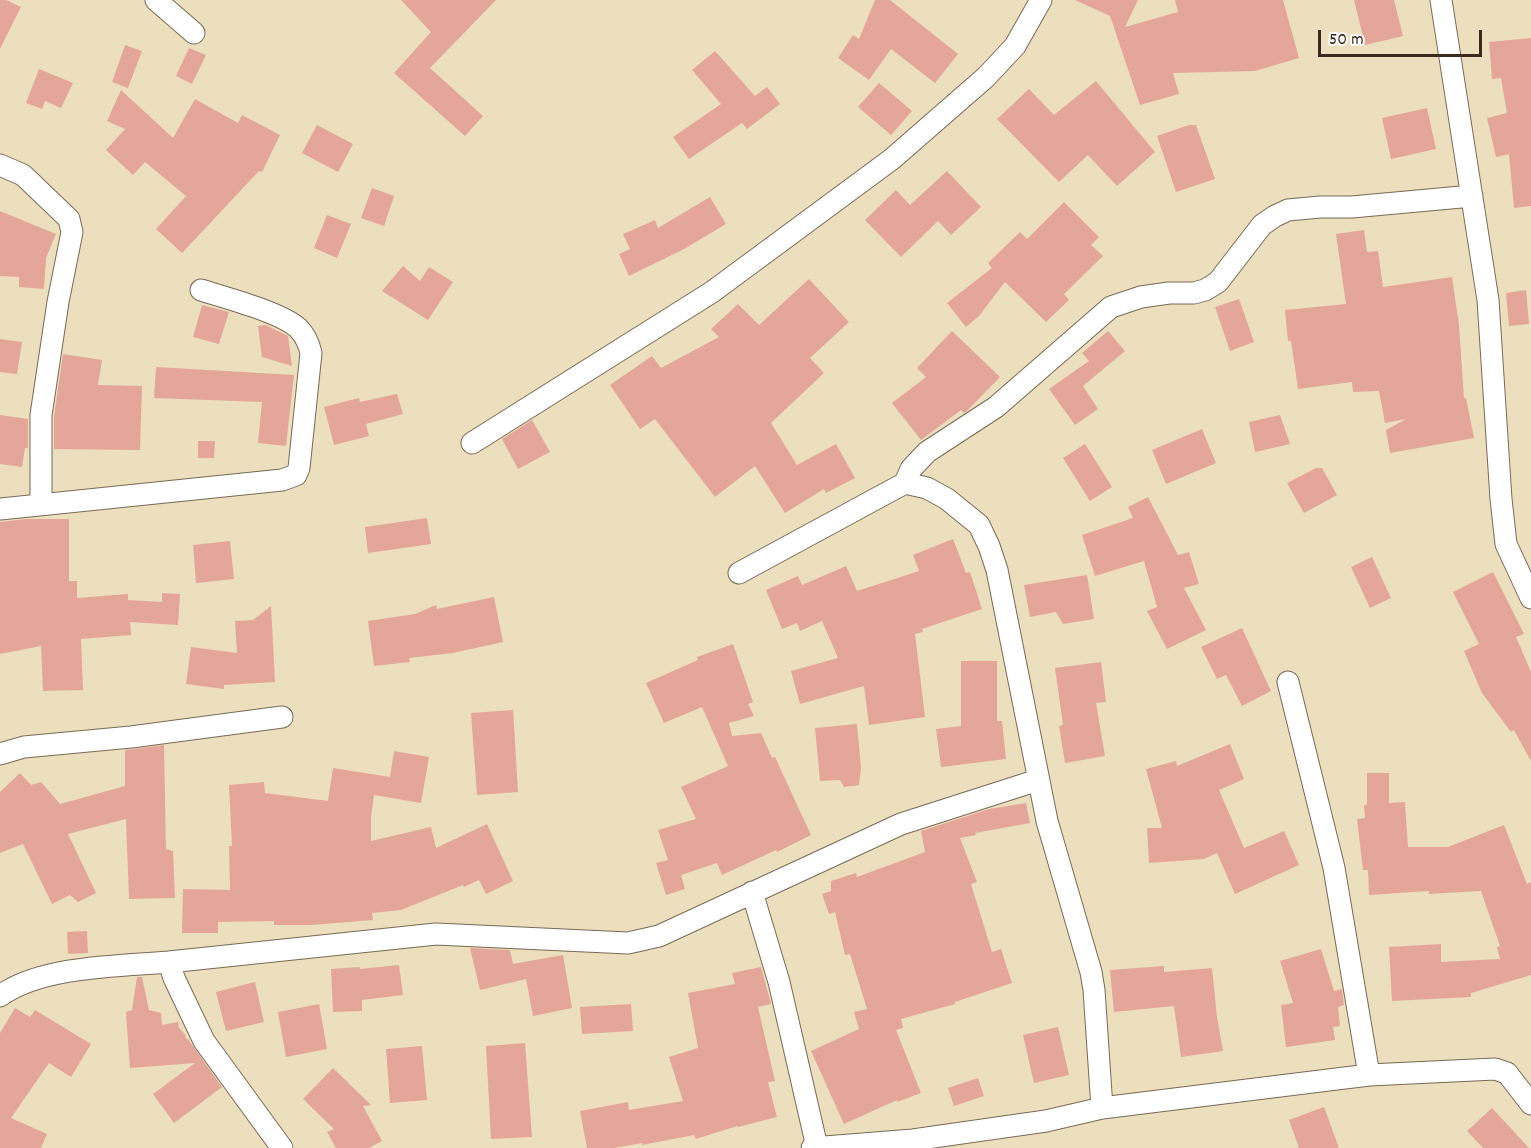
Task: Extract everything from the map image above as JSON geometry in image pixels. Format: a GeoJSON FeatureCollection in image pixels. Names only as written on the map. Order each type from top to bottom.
{"type":"FeatureCollection","features":[{"type":"Feature","properties":{"kind":"street"},"geometry":{"type":"LineString","coordinates":[[156,0],[194,33]]}},
{"type":"Feature","properties":{"kind":"street"},"geometry":{"type":"LineString","coordinates":[[472,443],[712,292],[892,159],[986,77],[1015,46],[1041,0]]}},
{"type":"Feature","properties":{"kind":"street"},"geometry":{"type":"LineString","coordinates":[[1441,0],[1488,300],[1500,488],[1506,544],[1531,598]]}},
{"type":"Feature","properties":{"kind":"street"},"geometry":{"type":"LineString","coordinates":[[0,165],[23,175],[69,219],[72,232],[40,415],[41,504]]}},
{"type":"Feature","properties":{"kind":"street"},"geometry":{"type":"LineString","coordinates":[[739,573],[905,483],[911,469],[927,452],[996,407],[1111,307],[1141,297],[1169,293],[1194,293],[1205,290],[1218,282],[1262,225],[1275,216],[1288,210],[1472,196]]}},
{"type":"Feature","properties":{"kind":"street"},"geometry":{"type":"LineString","coordinates":[[0,509],[282,480],[296,475],[299,468],[311,353],[308,343],[300,330],[286,319],[201,290]]}},
{"type":"Feature","properties":{"kind":"street"},"geometry":{"type":"LineString","coordinates":[[905,483],[927,488],[946,499],[979,525],[997,570],[1047,821],[1095,990],[1102,1108]]}},
{"type":"Feature","properties":{"kind":"street"},"geometry":{"type":"LineString","coordinates":[[1288,682],[1334,868],[1369,1075]]}},
{"type":"Feature","properties":{"kind":"street"},"geometry":{"type":"LineString","coordinates":[[0,754],[24,747],[131,737],[282,717]]}},
{"type":"Feature","properties":{"kind":"street"},"geometry":{"type":"LineString","coordinates":[[0,996],[12,987],[36,978],[91,968],[436,934],[628,943],[659,936],[901,824],[1038,780]]}},
{"type":"Feature","properties":{"kind":"street"},"geometry":{"type":"LineString","coordinates":[[752,892],[779,982],[815,1147],[913,1140],[1047,1121],[1102,1108],[1369,1075],[1495,1069],[1507,1073],[1531,1104]]}},
{"type":"Feature","properties":{"kind":"street"},"geometry":{"type":"LineString","coordinates":[[170,962],[174,978],[204,1041],[279,1147]]}},
{"type":"Feature","properties":{"kind":"building"},"geometry":{"type":"Polygon","coordinates":[[[0,0],[6,0],[21,7],[0,49],[0,0]]]}},
{"type":"Feature","properties":{"kind":"building"},"geometry":{"type":"Polygon","coordinates":[[[401,0],[496,0],[430,68],[483,116],[465,136],[394,73],[431,32],[401,0]]]}},
{"type":"Feature","properties":{"kind":"building"},"geometry":{"type":"Polygon","coordinates":[[[875,0],[890,0],[958,54],[935,83],[891,49],[869,80],[838,58],[853,35],[859,39],[875,0]]]}},
{"type":"Feature","properties":{"kind":"building"},"geometry":{"type":"Polygon","coordinates":[[[1075,0],[1138,0],[1125,27],[1178,12],[1175,0],[1283,0],[1299,58],[1255,71],[1173,73],[1179,94],[1140,105],[1110,16],[1075,0]]]}},
{"type":"Feature","properties":{"kind":"building"},"geometry":{"type":"Polygon","coordinates":[[[1354,0],[1394,0],[1403,36],[1365,45],[1354,0]]]}},
{"type":"Feature","properties":{"kind":"building"},"geometry":{"type":"Polygon","coordinates":[[[1531,38],[1531,206],[1514,208],[1509,154],[1496,157],[1487,118],[1507,113],[1501,78],[1492,79],[1489,42],[1531,38]]]}},
{"type":"Feature","properties":{"kind":"building"},"geometry":{"type":"Polygon","coordinates":[[[125,45],[142,51],[128,88],[112,82],[125,45]]]}},
{"type":"Feature","properties":{"kind":"building"},"geometry":{"type":"Polygon","coordinates":[[[189,48],[206,55],[192,84],[176,76],[189,48]]]}},
{"type":"Feature","properties":{"kind":"building"},"geometry":{"type":"Polygon","coordinates":[[[715,51],[755,96],[767,87],[780,104],[747,129],[742,123],[689,159],[673,137],[721,104],[692,70],[715,51]]]}},
{"type":"Feature","properties":{"kind":"building"},"geometry":{"type":"Polygon","coordinates":[[[39,69],[73,83],[61,108],[45,101],[42,109],[26,103],[39,69]]]}},
{"type":"Feature","properties":{"kind":"building"},"geometry":{"type":"Polygon","coordinates":[[[1096,81],[1155,152],[1117,186],[1088,155],[1059,182],[997,119],[1029,89],[1054,115],[1096,81]]]}},
{"type":"Feature","properties":{"kind":"building"},"geometry":{"type":"Polygon","coordinates":[[[879,83],[912,111],[891,135],[858,107],[879,83]]]}},
{"type":"Feature","properties":{"kind":"building"},"geometry":{"type":"Polygon","coordinates":[[[121,90],[173,138],[195,99],[238,123],[242,115],[280,135],[262,172],[259,171],[182,253],[156,229],[186,196],[145,162],[133,175],[106,150],[125,129],[107,121],[121,90]]]}},
{"type":"Feature","properties":{"kind":"building"},"geometry":{"type":"Polygon","coordinates":[[[1427,108],[1436,149],[1391,159],[1382,118],[1427,108]]]}},
{"type":"Feature","properties":{"kind":"building"},"geometry":{"type":"Polygon","coordinates":[[[317,125],[353,144],[338,172],[302,153],[317,125]]]}},
{"type":"Feature","properties":{"kind":"building"},"geometry":{"type":"Polygon","coordinates":[[[1189,125],[1196,125],[1215,179],[1176,192],[1157,136],[1189,125]]]}},
{"type":"Feature","properties":{"kind":"building"},"geometry":{"type":"Polygon","coordinates":[[[947,171],[981,207],[951,235],[938,221],[901,257],[865,220],[896,190],[910,205],[947,171]]]}},
{"type":"Feature","properties":{"kind":"building"},"geometry":{"type":"Polygon","coordinates":[[[372,188],[394,196],[384,226],[361,218],[372,188]]]}},
{"type":"Feature","properties":{"kind":"building"},"geometry":{"type":"Polygon","coordinates":[[[710,197],[726,224],[684,249],[629,276],[619,254],[630,249],[623,234],[655,220],[658,228],[710,197]]]}},
{"type":"Feature","properties":{"kind":"building"},"geometry":{"type":"Polygon","coordinates":[[[1064,202],[1099,237],[1091,245],[1103,256],[1064,294],[1069,300],[1046,322],[1005,282],[979,316],[966,327],[947,303],[992,268],[988,263],[1020,232],[1027,239],[1064,202]]]}},
{"type":"Feature","properties":{"kind":"building"},"geometry":{"type":"Polygon","coordinates":[[[0,211],[56,234],[46,258],[44,289],[19,287],[19,277],[0,276],[0,211]]]}},
{"type":"Feature","properties":{"kind":"building"},"geometry":{"type":"Polygon","coordinates":[[[327,215],[351,224],[337,258],[314,248],[327,215]]]}},
{"type":"Feature","properties":{"kind":"building"},"geometry":{"type":"Polygon","coordinates":[[[1364,230],[1367,252],[1378,251],[1383,287],[1452,277],[1459,325],[1464,398],[1466,398],[1474,438],[1390,453],[1386,430],[1406,419],[1385,423],[1379,391],[1353,392],[1352,382],[1298,389],[1291,341],[1288,341],[1285,310],[1346,304],[1336,234],[1364,230]]]}},
{"type":"Feature","properties":{"kind":"building"},"geometry":{"type":"Polygon","coordinates":[[[403,266],[420,281],[429,267],[453,282],[428,320],[382,291],[403,266]]]}},
{"type":"Feature","properties":{"kind":"building"},"geometry":{"type":"Polygon","coordinates":[[[809,279],[849,322],[810,358],[824,373],[771,423],[797,465],[836,444],[855,478],[826,493],[824,489],[785,513],[755,466],[715,497],[655,419],[640,429],[610,385],[652,356],[661,368],[719,337],[711,329],[738,304],[759,325],[809,279]]]}},
{"type":"Feature","properties":{"kind":"building"},"geometry":{"type":"Polygon","coordinates":[[[1526,290],[1529,324],[1509,326],[1506,293],[1526,290]]]}},
{"type":"Feature","properties":{"kind":"building"},"geometry":{"type":"Polygon","coordinates":[[[1239,299],[1254,342],[1230,351],[1215,307],[1239,299]]]}},
{"type":"Feature","properties":{"kind":"building"},"geometry":{"type":"Polygon","coordinates":[[[202,305],[229,312],[219,344],[193,337],[202,305]]]}},
{"type":"Feature","properties":{"kind":"building"},"geometry":{"type":"Polygon","coordinates":[[[266,325],[288,336],[292,366],[262,357],[258,326],[266,325]]]}},
{"type":"Feature","properties":{"kind":"building"},"geometry":{"type":"Polygon","coordinates":[[[952,331],[1000,377],[967,411],[964,413],[961,410],[921,440],[892,403],[926,377],[917,368],[952,331]]]}},
{"type":"Feature","properties":{"kind":"building"},"geometry":{"type":"Polygon","coordinates":[[[1108,331],[1125,351],[1083,386],[1098,409],[1075,425],[1049,389],[1089,361],[1082,353],[1108,331]]]}},
{"type":"Feature","properties":{"kind":"building"},"geometry":{"type":"Polygon","coordinates":[[[0,339],[22,342],[17,374],[0,372],[0,339]]]}},
{"type":"Feature","properties":{"kind":"building"},"geometry":{"type":"Polygon","coordinates":[[[63,354],[102,360],[98,385],[142,386],[140,450],[54,449],[54,416],[63,354]]]}},
{"type":"Feature","properties":{"kind":"building"},"geometry":{"type":"Polygon","coordinates":[[[156,367],[294,375],[286,446],[258,443],[262,402],[154,398],[156,367]]]}},
{"type":"Feature","properties":{"kind":"building"},"geometry":{"type":"Polygon","coordinates":[[[397,394],[403,414],[366,424],[369,436],[334,445],[324,407],[359,398],[360,402],[397,394]]]}},
{"type":"Feature","properties":{"kind":"building"},"geometry":{"type":"Polygon","coordinates":[[[0,415],[28,419],[28,448],[25,448],[22,467],[0,464],[0,415]]]}},
{"type":"Feature","properties":{"kind":"building"},"geometry":{"type":"Polygon","coordinates":[[[1280,415],[1290,444],[1255,452],[1249,422],[1280,415]]]}},
{"type":"Feature","properties":{"kind":"building"},"geometry":{"type":"Polygon","coordinates":[[[532,420],[550,452],[518,469],[502,439],[532,420]]]}},
{"type":"Feature","properties":{"kind":"building"},"geometry":{"type":"Polygon","coordinates":[[[1202,429],[1216,463],[1166,484],[1152,450],[1202,429]]]}},
{"type":"Feature","properties":{"kind":"building"},"geometry":{"type":"Polygon","coordinates":[[[198,441],[215,441],[214,458],[198,458],[198,441]]]}},
{"type":"Feature","properties":{"kind":"building"},"geometry":{"type":"Polygon","coordinates":[[[1085,444],[1112,487],[1090,501],[1063,458],[1085,444]]]}},
{"type":"Feature","properties":{"kind":"building"},"geometry":{"type":"Polygon","coordinates":[[[1316,468],[1322,468],[1337,495],[1304,513],[1287,483],[1316,468]]]}},
{"type":"Feature","properties":{"kind":"building"},"geometry":{"type":"Polygon","coordinates":[[[1148,497],[1178,555],[1189,552],[1199,584],[1184,588],[1206,630],[1167,649],[1147,611],[1157,607],[1144,561],[1095,576],[1082,535],[1133,518],[1128,507],[1148,497]]]}},
{"type":"Feature","properties":{"kind":"building"},"geometry":{"type":"Polygon","coordinates":[[[427,518],[431,544],[368,553],[365,527],[427,518]]]}},
{"type":"Feature","properties":{"kind":"building"},"geometry":{"type":"Polygon","coordinates":[[[26,519],[69,519],[69,581],[77,581],[77,598],[128,594],[128,600],[162,602],[162,593],[180,594],[178,625],[130,622],[131,635],[81,639],[83,690],[43,691],[41,646],[0,654],[0,522],[26,519]]]}},
{"type":"Feature","properties":{"kind":"building"},"geometry":{"type":"Polygon","coordinates":[[[953,539],[966,573],[970,572],[982,609],[922,629],[923,632],[915,634],[925,717],[869,725],[864,686],[800,704],[791,671],[838,658],[822,621],[800,631],[797,623],[782,629],[766,590],[798,576],[802,585],[846,566],[857,591],[919,571],[913,555],[953,539]]]}},
{"type":"Feature","properties":{"kind":"building"},"geometry":{"type":"Polygon","coordinates":[[[230,541],[234,579],[196,583],[193,545],[230,541]]]}},
{"type":"Feature","properties":{"kind":"building"},"geometry":{"type":"Polygon","coordinates":[[[1372,557],[1391,598],[1370,608],[1351,567],[1372,557]]]}},
{"type":"Feature","properties":{"kind":"building"},"geometry":{"type":"Polygon","coordinates":[[[1493,572],[1524,634],[1516,637],[1531,672],[1531,761],[1514,730],[1511,732],[1482,693],[1464,651],[1479,644],[1453,592],[1493,572]]]}},
{"type":"Feature","properties":{"kind":"building"},"geometry":{"type":"Polygon","coordinates":[[[1087,575],[1094,619],[1063,624],[1056,612],[1030,617],[1024,585],[1087,575]]]}},
{"type":"Feature","properties":{"kind":"building"},"geometry":{"type":"Polygon","coordinates":[[[494,597],[503,642],[453,653],[409,658],[410,662],[374,666],[368,621],[415,614],[436,605],[437,609],[494,597]]]}},
{"type":"Feature","properties":{"kind":"building"},"geometry":{"type":"Polygon","coordinates":[[[271,606],[275,682],[224,685],[224,689],[186,684],[191,647],[237,653],[235,621],[253,620],[271,606]]]}},
{"type":"Feature","properties":{"kind":"building"},"geometry":{"type":"Polygon","coordinates":[[[1242,628],[1271,691],[1242,706],[1226,675],[1217,679],[1201,647],[1242,628]]]}},
{"type":"Feature","properties":{"kind":"building"},"geometry":{"type":"Polygon","coordinates":[[[733,644],[753,702],[748,704],[754,716],[729,723],[732,736],[761,733],[772,758],[775,757],[811,835],[722,875],[717,863],[681,875],[685,889],[666,895],[656,863],[668,860],[658,830],[696,819],[681,787],[728,766],[702,707],[664,723],[646,683],[698,660],[697,657],[733,644]]]}},
{"type":"Feature","properties":{"kind":"building"},"geometry":{"type":"Polygon","coordinates":[[[961,661],[997,661],[997,721],[1002,721],[1006,759],[941,767],[936,729],[961,726],[961,661]]]}},
{"type":"Feature","properties":{"kind":"building"},"geometry":{"type":"Polygon","coordinates":[[[1101,662],[1106,702],[1096,703],[1105,756],[1065,763],[1059,726],[1063,725],[1055,668],[1101,662]]]}},
{"type":"Feature","properties":{"kind":"building"},"geometry":{"type":"Polygon","coordinates":[[[513,710],[518,792],[477,795],[471,713],[513,710]]]}},
{"type":"Feature","properties":{"kind":"building"},"geometry":{"type":"Polygon","coordinates":[[[857,724],[861,768],[859,785],[844,787],[840,780],[820,781],[815,728],[857,724]]]}},
{"type":"Feature","properties":{"kind":"building"},"geometry":{"type":"Polygon","coordinates":[[[1230,744],[1244,779],[1219,790],[1244,848],[1284,831],[1299,865],[1235,894],[1217,853],[1204,859],[1149,863],[1147,828],[1162,828],[1146,769],[1176,761],[1177,766],[1230,744]]]}},
{"type":"Feature","properties":{"kind":"building"},"geometry":{"type":"Polygon","coordinates":[[[164,745],[166,849],[173,851],[175,898],[129,899],[126,819],[68,834],[96,893],[78,902],[70,895],[52,904],[23,844],[0,853],[0,792],[20,773],[31,785],[41,782],[60,804],[125,786],[125,750],[164,745]]]}},
{"type":"Feature","properties":{"kind":"building"},"geometry":{"type":"Polygon","coordinates":[[[394,751],[429,757],[421,803],[374,795],[371,841],[431,827],[436,848],[487,824],[513,881],[486,894],[479,880],[401,910],[372,913],[373,920],[312,925],[274,925],[274,921],[218,922],[218,933],[182,933],[183,889],[230,890],[229,846],[232,846],[229,785],[264,782],[265,793],[328,801],[333,768],[390,777],[394,751]]]}},
{"type":"Feature","properties":{"kind":"building"},"geometry":{"type":"Polygon","coordinates":[[[1367,773],[1389,773],[1389,803],[1405,802],[1408,847],[1448,847],[1504,825],[1527,884],[1531,882],[1531,975],[1471,993],[1471,997],[1392,1001],[1389,947],[1441,944],[1441,962],[1500,959],[1497,947],[1500,946],[1481,891],[1429,894],[1429,891],[1369,895],[1368,870],[1363,870],[1357,819],[1365,818],[1367,773]]]}},
{"type":"Feature","properties":{"kind":"building"},"geometry":{"type":"Polygon","coordinates":[[[1026,803],[1030,823],[960,838],[977,882],[971,884],[992,952],[1001,949],[1012,983],[955,1002],[955,1004],[901,1019],[903,1028],[896,1030],[921,1093],[897,1102],[897,1100],[844,1124],[811,1051],[859,1029],[854,1012],[867,1009],[850,954],[845,955],[835,912],[829,914],[822,894],[831,891],[831,881],[856,873],[857,877],[925,852],[921,831],[989,809],[1026,803]]]}},
{"type":"Feature","properties":{"kind":"building"},"geometry":{"type":"Polygon","coordinates":[[[87,931],[88,953],[68,954],[67,932],[87,931]]]}},
{"type":"Feature","properties":{"kind":"building"},"geometry":{"type":"Polygon","coordinates":[[[470,948],[510,950],[513,964],[563,955],[572,1008],[533,1016],[526,979],[480,990],[470,948]]]}},
{"type":"Feature","properties":{"kind":"building"},"geometry":{"type":"Polygon","coordinates":[[[1321,949],[1334,991],[1342,989],[1344,1005],[1338,1007],[1340,1026],[1333,1027],[1335,1040],[1286,1047],[1281,1005],[1293,1003],[1280,961],[1321,949]]]}},
{"type":"Feature","properties":{"kind":"building"},"geometry":{"type":"Polygon","coordinates":[[[399,965],[403,995],[362,1000],[362,1011],[333,1012],[331,969],[399,965]]]}},
{"type":"Feature","properties":{"kind":"building"},"geometry":{"type":"Polygon","coordinates":[[[1164,966],[1164,972],[1212,968],[1223,1051],[1181,1057],[1174,1006],[1114,1012],[1110,970],[1164,966]]]}},
{"type":"Feature","properties":{"kind":"building"},"geometry":{"type":"Polygon","coordinates":[[[761,967],[771,1004],[758,1007],[775,1081],[768,1082],[777,1117],[696,1139],[694,1135],[642,1145],[642,1143],[614,1148],[587,1148],[580,1111],[628,1102],[629,1110],[683,1101],[669,1057],[698,1048],[688,993],[735,984],[732,973],[761,967]]]}},
{"type":"Feature","properties":{"kind":"building"},"geometry":{"type":"Polygon","coordinates":[[[137,977],[142,977],[149,1010],[161,1013],[162,1025],[178,1022],[186,1039],[222,1087],[174,1123],[153,1094],[195,1063],[130,1068],[126,1012],[132,1010],[137,977]]]}},
{"type":"Feature","properties":{"kind":"building"},"geometry":{"type":"Polygon","coordinates":[[[255,982],[264,1022],[226,1031],[216,992],[255,982]]]}},
{"type":"Feature","properties":{"kind":"building"},"geometry":{"type":"Polygon","coordinates":[[[319,1004],[327,1049],[286,1057],[278,1012],[319,1004]]]}},
{"type":"Feature","properties":{"kind":"building"},"geometry":{"type":"Polygon","coordinates":[[[631,1004],[633,1031],[582,1034],[580,1007],[631,1004]]]}},
{"type":"Feature","properties":{"kind":"building"},"geometry":{"type":"Polygon","coordinates":[[[15,1008],[30,1017],[35,1010],[91,1044],[71,1077],[49,1063],[11,1118],[47,1134],[41,1148],[0,1148],[0,1033],[15,1008]]]}},
{"type":"Feature","properties":{"kind":"building"},"geometry":{"type":"Polygon","coordinates":[[[1058,1027],[1069,1075],[1034,1083],[1023,1035],[1058,1027]]]}},
{"type":"Feature","properties":{"kind":"building"},"geometry":{"type":"Polygon","coordinates":[[[525,1043],[532,1137],[491,1139],[486,1046],[525,1043]]]}},
{"type":"Feature","properties":{"kind":"building"},"geometry":{"type":"Polygon","coordinates":[[[422,1046],[427,1100],[390,1103],[386,1049],[422,1046]]]}},
{"type":"Feature","properties":{"kind":"building"},"geometry":{"type":"Polygon","coordinates":[[[333,1068],[371,1105],[363,1106],[382,1141],[369,1148],[336,1148],[327,1132],[334,1129],[303,1099],[333,1068]]]}},
{"type":"Feature","properties":{"kind":"building"},"geometry":{"type":"Polygon","coordinates":[[[978,1078],[984,1096],[954,1106],[948,1088],[978,1078]]]}},
{"type":"Feature","properties":{"kind":"building"},"geometry":{"type":"Polygon","coordinates":[[[1324,1107],[1339,1148],[1299,1148],[1289,1120],[1324,1107]]]}},
{"type":"Feature","properties":{"kind":"building"},"geometry":{"type":"Polygon","coordinates":[[[1492,1108],[1529,1148],[1483,1148],[1467,1131],[1492,1108]]]}}]}
